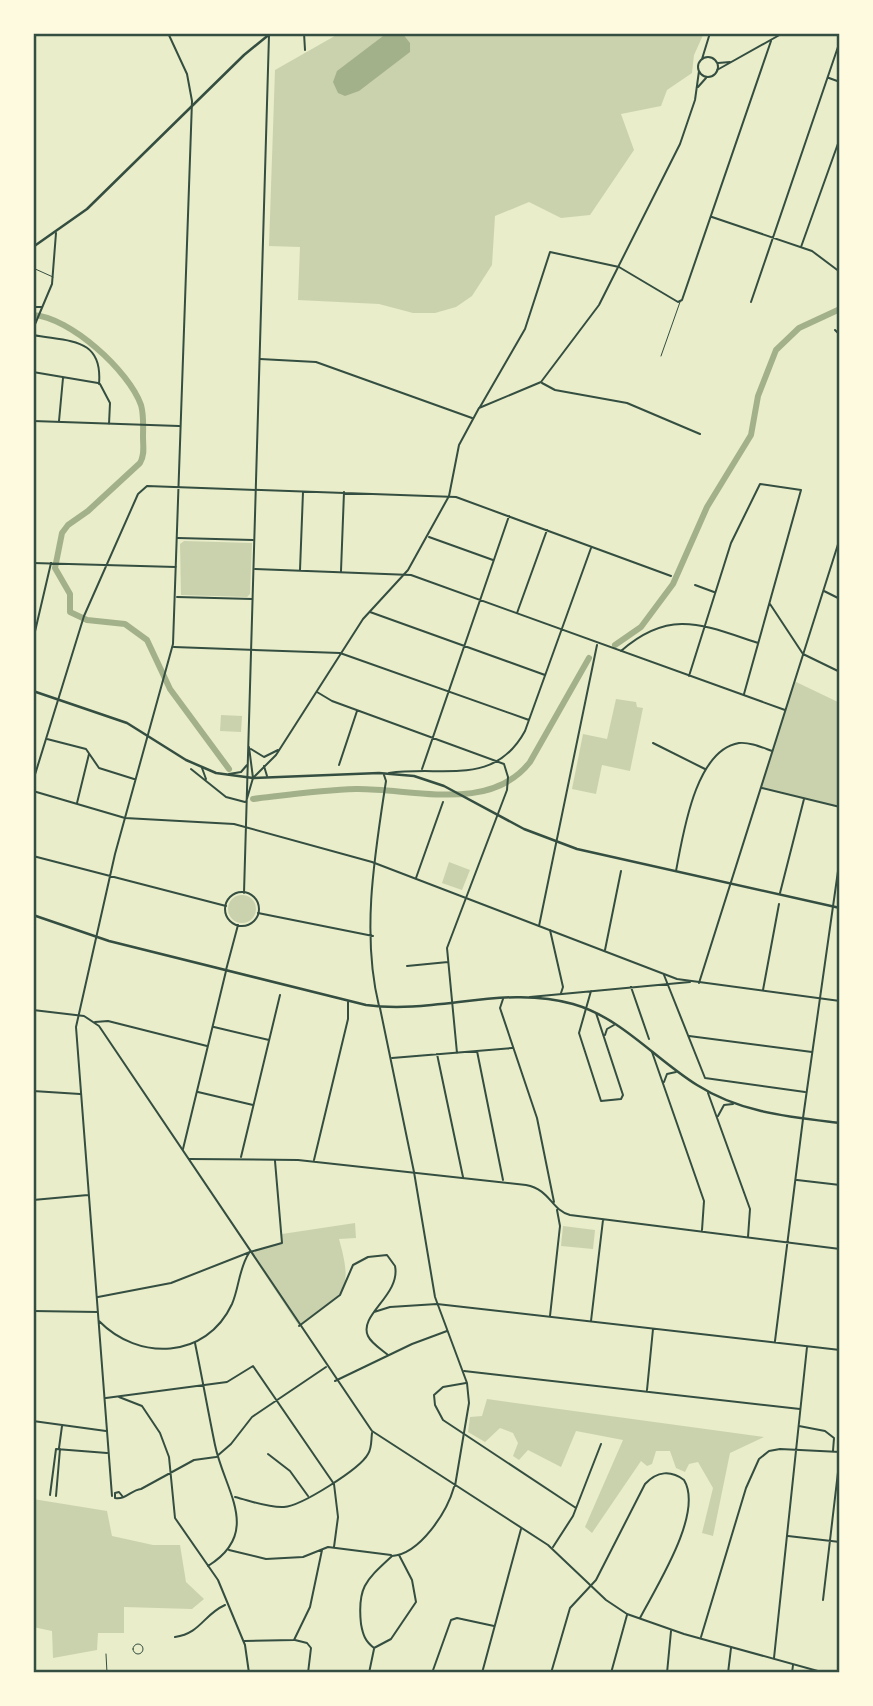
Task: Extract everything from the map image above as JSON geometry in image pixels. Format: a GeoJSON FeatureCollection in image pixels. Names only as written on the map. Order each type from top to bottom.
{"type":"FeatureCollection","features":[{"type":"Feature","properties":{"kind":"main road"},"geometry":{"type":"LineString","coordinates":[[33,247],[87,209],[269,34]]}},
{"type":"Feature","properties":{"kind":"main road"},"geometry":{"type":"LineString","coordinates":[[33,691],[122,721],[201,767],[222,774],[248,778],[402,774],[454,791],[497,815],[556,842],[596,855],[840,908]]}},
{"type":"Feature","properties":{"kind":"main road"},"geometry":{"type":"LineString","coordinates":[[33,915],[96,937],[380,1007],[529,997],[558,1000],[596,1012],[619,1026],[680,1074],[736,1105],[803,1119],[840,1123]]}},
{"type":"Feature","properties":{"kind":"street"},"geometry":{"type":"LineString","coordinates":[[112,1496],[80,1094],[77,1014],[146,733],[172,647],[176,597],[192,107],[187,74],[168,33]]}},
{"type":"Feature","properties":{"kind":"street"},"geometry":{"type":"LineString","coordinates":[[303,33],[305,50]]}},
{"type":"Feature","properties":{"kind":"street"},"geometry":{"type":"LineString","coordinates":[[480,408],[541,382],[596,310],[680,144],[710,33]]}},
{"type":"Feature","properties":{"kind":"street"},"geometry":{"type":"LineString","coordinates":[[697,88],[717,70],[783,33]]}},
{"type":"Feature","properties":{"kind":"street"},"geometry":{"type":"LineString","coordinates":[[244,893],[269,34]]}},
{"type":"Feature","properties":{"kind":"street"},"geometry":{"type":"LineString","coordinates":[[253,778],[279,749],[369,612],[404,575],[429,537],[449,496],[458,449],[472,418],[525,329],[550,252],[619,267],[680,302],[771,39]]}},
{"type":"Feature","properties":{"kind":"street"},"geometry":{"type":"LineString","coordinates":[[751,302],[840,41]]}},
{"type":"Feature","properties":{"kind":"street"},"geometry":{"type":"LineString","coordinates":[[705,47],[717,63],[731,62]]}},
{"type":"Feature","properties":{"kind":"street"},"geometry":{"type":"LineString","coordinates":[[702,59],[710,57]]}},
{"type":"Feature","properties":{"kind":"street"},"geometry":{"type":"LineString","coordinates":[[717,63],[717,70]]}},
{"type":"Feature","properties":{"kind":"street"},"geometry":{"type":"LineString","coordinates":[[699,71],[708,77]]}},
{"type":"Feature","properties":{"kind":"street"},"geometry":{"type":"LineString","coordinates":[[828,77],[840,82]]}},
{"type":"Feature","properties":{"kind":"street"},"geometry":{"type":"LineString","coordinates":[[801,248],[840,138]]}},
{"type":"Feature","properties":{"kind":"street"},"geometry":{"type":"LineString","coordinates":[[711,217],[801,248],[819,256],[840,272]]}},
{"type":"Feature","properties":{"kind":"street"},"geometry":{"type":"LineString","coordinates":[[33,329],[53,277],[56,233]]}},
{"type":"Feature","properties":{"kind":"street"},"geometry":{"type":"LineString","coordinates":[[33,307],[42,307]]}},
{"type":"Feature","properties":{"kind":"street"},"geometry":{"type":"LineString","coordinates":[[835,330],[840,335]]}},
{"type":"Feature","properties":{"kind":"street"},"geometry":{"type":"LineString","coordinates":[[33,335],[83,344],[92,349],[99,363],[99,384],[108,395],[109,424]]}},
{"type":"Feature","properties":{"kind":"street"},"geometry":{"type":"LineString","coordinates":[[260,359],[316,362],[472,418]]}},
{"type":"Feature","properties":{"kind":"street"},"geometry":{"type":"LineString","coordinates":[[33,372],[99,384]]}},
{"type":"Feature","properties":{"kind":"street"},"geometry":{"type":"LineString","coordinates":[[59,422],[63,378]]}},
{"type":"Feature","properties":{"kind":"street"},"geometry":{"type":"LineString","coordinates":[[541,382],[555,390],[627,403],[700,434]]}},
{"type":"Feature","properties":{"kind":"street"},"geometry":{"type":"LineString","coordinates":[[33,421],[181,426]]}},
{"type":"Feature","properties":{"kind":"street"},"geometry":{"type":"LineString","coordinates":[[689,676],[733,537],[760,484],[801,490],[743,695]]}},
{"type":"Feature","properties":{"kind":"street"},"geometry":{"type":"LineString","coordinates":[[33,780],[82,621],[141,490],[147,486],[449,496],[671,576]]}},
{"type":"Feature","properties":{"kind":"street"},"geometry":{"type":"LineString","coordinates":[[300,571],[303,491]]}},
{"type":"Feature","properties":{"kind":"street"},"geometry":{"type":"LineString","coordinates":[[341,572],[344,492]]}},
{"type":"Feature","properties":{"kind":"street"},"geometry":{"type":"LineString","coordinates":[[422,769],[509,516]]}},
{"type":"Feature","properties":{"kind":"street"},"geometry":{"type":"LineString","coordinates":[[517,614],[547,530]]}},
{"type":"Feature","properties":{"kind":"street"},"geometry":{"type":"LineString","coordinates":[[429,537],[493,560]]}},
{"type":"Feature","properties":{"kind":"street"},"geometry":{"type":"LineString","coordinates":[[178,538],[254,540]]}},
{"type":"Feature","properties":{"kind":"street"},"geometry":{"type":"LineString","coordinates":[[699,983],[840,538]]}},
{"type":"Feature","properties":{"kind":"street"},"geometry":{"type":"LineString","coordinates":[[388,773],[422,769],[485,769],[500,761],[520,740],[592,547]]}},
{"type":"Feature","properties":{"kind":"street"},"geometry":{"type":"LineString","coordinates":[[33,563],[177,567]]}},
{"type":"Feature","properties":{"kind":"street"},"geometry":{"type":"LineString","coordinates":[[33,640],[52,563]]}},
{"type":"Feature","properties":{"kind":"street"},"geometry":{"type":"LineString","coordinates":[[254,569],[404,575],[785,710]]}},
{"type":"Feature","properties":{"kind":"street"},"geometry":{"type":"LineString","coordinates":[[695,585],[716,592]]}},
{"type":"Feature","properties":{"kind":"street"},"geometry":{"type":"LineString","coordinates":[[823,590],[840,599]]}},
{"type":"Feature","properties":{"kind":"street"},"geometry":{"type":"LineString","coordinates":[[176,597],[253,599]]}},
{"type":"Feature","properties":{"kind":"street"},"geometry":{"type":"LineString","coordinates":[[769,603],[803,654],[840,672]]}},
{"type":"Feature","properties":{"kind":"street"},"geometry":{"type":"LineString","coordinates":[[369,612],[545,675]]}},
{"type":"Feature","properties":{"kind":"street"},"geometry":{"type":"LineString","coordinates":[[620,652],[652,629],[689,623],[758,643]]}},
{"type":"Feature","properties":{"kind":"street"},"geometry":{"type":"LineString","coordinates":[[539,926],[598,643]]}},
{"type":"Feature","properties":{"kind":"street"},"geometry":{"type":"LineString","coordinates":[[172,647],[340,653],[529,720]]}},
{"type":"Feature","properties":{"kind":"street"},"geometry":{"type":"LineString","coordinates":[[316,692],[504,764],[508,785],[448,947],[457,1053]]}},
{"type":"Feature","properties":{"kind":"street"},"geometry":{"type":"LineString","coordinates":[[339,765],[358,710]]}},
{"type":"Feature","properties":{"kind":"street"},"geometry":{"type":"LineString","coordinates":[[46,739],[89,752],[99,768],[135,779]]}},
{"type":"Feature","properties":{"kind":"street"},"geometry":{"type":"LineString","coordinates":[[653,743],[706,770]]}},
{"type":"Feature","properties":{"kind":"street"},"geometry":{"type":"LineString","coordinates":[[675,872],[692,801],[706,770],[722,750],[735,744],[752,744],[772,751]]}},
{"type":"Feature","properties":{"kind":"street"},"geometry":{"type":"LineString","coordinates":[[249,746],[264,757],[279,749]]}},
{"type":"Feature","properties":{"kind":"street"},"geometry":{"type":"LineString","coordinates":[[246,802],[253,778],[249,746]]}},
{"type":"Feature","properties":{"kind":"street"},"geometry":{"type":"LineString","coordinates":[[76,804],[89,752]]}},
{"type":"Feature","properties":{"kind":"street"},"geometry":{"type":"LineString","coordinates":[[222,774],[243,771],[248,761]]}},
{"type":"Feature","properties":{"kind":"street"},"geometry":{"type":"LineString","coordinates":[[267,762],[263,770],[270,778]]}},
{"type":"Feature","properties":{"kind":"street"},"geometry":{"type":"LineString","coordinates":[[201,767],[208,783]]}},
{"type":"Feature","properties":{"kind":"street"},"geometry":{"type":"LineString","coordinates":[[191,769],[228,798],[246,802]]}},
{"type":"Feature","properties":{"kind":"street"},"geometry":{"type":"LineString","coordinates":[[228,1550],[266,1559],[293,1559],[334,1547],[399,1555],[426,1536],[455,1486],[469,1403],[467,1383],[437,1304],[414,1172],[380,1007],[373,936],[372,862],[385,786],[385,778],[381,773]]}},
{"type":"Feature","properties":{"kind":"street"},"geometry":{"type":"LineString","coordinates":[[761,788],[840,807]]}},
{"type":"Feature","properties":{"kind":"street"},"geometry":{"type":"LineString","coordinates":[[33,791],[125,818],[223,822],[372,862],[664,975],[690,982],[840,1001]]}},
{"type":"Feature","properties":{"kind":"street"},"geometry":{"type":"LineString","coordinates":[[780,895],[804,799]]}},
{"type":"Feature","properties":{"kind":"street"},"geometry":{"type":"LineString","coordinates":[[416,878],[443,802]]}},
{"type":"Feature","properties":{"kind":"street"},"geometry":{"type":"LineString","coordinates":[[33,856],[226,905]]}},
{"type":"Feature","properties":{"kind":"street"},"geometry":{"type":"LineString","coordinates":[[775,1342],[840,856]]}},
{"type":"Feature","properties":{"kind":"street"},"geometry":{"type":"LineString","coordinates":[[604,951],[621,872]]}},
{"type":"Feature","properties":{"kind":"street"},"geometry":{"type":"LineString","coordinates":[[244,893],[258,899],[258,913],[252,925],[238,924],[227,919],[226,905],[232,894],[244,893]]}},
{"type":"Feature","properties":{"kind":"street"},"geometry":{"type":"LineString","coordinates":[[762,991],[779,904]]}},
{"type":"Feature","properties":{"kind":"street"},"geometry":{"type":"LineString","coordinates":[[258,913],[373,936]]}},
{"type":"Feature","properties":{"kind":"street"},"geometry":{"type":"LineString","coordinates":[[183,1151],[238,924]]}},
{"type":"Feature","properties":{"kind":"street"},"geometry":{"type":"LineString","coordinates":[[550,930],[563,987],[560,993]]}},
{"type":"Feature","properties":{"kind":"street"},"geometry":{"type":"LineString","coordinates":[[407,966],[448,962]]}},
{"type":"Feature","properties":{"kind":"street"},"geometry":{"type":"LineString","coordinates":[[664,975],[705,1078],[807,1092]]}},
{"type":"Feature","properties":{"kind":"street"},"geometry":{"type":"LineString","coordinates":[[529,997],[690,982]]}},
{"type":"Feature","properties":{"kind":"street"},"geometry":{"type":"LineString","coordinates":[[631,986],[649,1038]]}},
{"type":"Feature","properties":{"kind":"street"},"geometry":{"type":"LineString","coordinates":[[563,987],[573,992]]}},
{"type":"Feature","properties":{"kind":"street"},"geometry":{"type":"LineString","coordinates":[[591,990],[579,1034],[600,1098],[604,1102],[624,1097],[596,1012]]}},
{"type":"Feature","properties":{"kind":"street"},"geometry":{"type":"LineString","coordinates":[[240,1159],[280,995]]}},
{"type":"Feature","properties":{"kind":"street"},"geometry":{"type":"LineString","coordinates":[[507,998],[501,1002],[500,1009],[537,1118],[560,1226],[550,1317]]}},
{"type":"Feature","properties":{"kind":"street"},"geometry":{"type":"LineString","coordinates":[[314,1161],[348,1018],[348,1001]]}},
{"type":"Feature","properties":{"kind":"street"},"geometry":{"type":"LineString","coordinates":[[33,1010],[77,1014],[95,1022],[108,1021],[208,1046]]}},
{"type":"Feature","properties":{"kind":"street"},"geometry":{"type":"LineString","coordinates":[[95,1022],[335,1381],[372,1432],[552,1548],[627,1614],[671,1630],[825,1673]]}},
{"type":"Feature","properties":{"kind":"street"},"geometry":{"type":"LineString","coordinates":[[606,1040],[607,1030],[619,1026]]}},
{"type":"Feature","properties":{"kind":"street"},"geometry":{"type":"LineString","coordinates":[[213,1027],[269,1040]]}},
{"type":"Feature","properties":{"kind":"street"},"geometry":{"type":"LineString","coordinates":[[688,1036],[812,1052]]}},
{"type":"Feature","properties":{"kind":"street"},"geometry":{"type":"LineString","coordinates":[[391,1058],[514,1048]]}},
{"type":"Feature","properties":{"kind":"street"},"geometry":{"type":"LineString","coordinates":[[477,1051],[504,1182]]}},
{"type":"Feature","properties":{"kind":"street"},"geometry":{"type":"LineString","coordinates":[[652,1051],[704,1201],[702,1232]]}},
{"type":"Feature","properties":{"kind":"street"},"geometry":{"type":"LineString","coordinates":[[437,1054],[463,1178]]}},
{"type":"Feature","properties":{"kind":"street"},"geometry":{"type":"LineString","coordinates":[[664,1083],[667,1073],[680,1074]]}},
{"type":"Feature","properties":{"kind":"street"},"geometry":{"type":"LineString","coordinates":[[33,1091],[80,1094]]}},
{"type":"Feature","properties":{"kind":"street"},"geometry":{"type":"LineString","coordinates":[[197,1091],[253,1105]]}},
{"type":"Feature","properties":{"kind":"street"},"geometry":{"type":"LineString","coordinates":[[707,1091],[750,1209],[748,1238]]}},
{"type":"Feature","properties":{"kind":"street"},"geometry":{"type":"LineString","coordinates":[[718,1117],[724,1105],[736,1105]]}},
{"type":"Feature","properties":{"kind":"street"},"geometry":{"type":"LineString","coordinates":[[188,1160],[314,1161],[504,1182],[538,1188],[564,1213],[840,1249]]}},
{"type":"Feature","properties":{"kind":"street"},"geometry":{"type":"LineString","coordinates":[[97,1298],[171,1283],[250,1252],[282,1243],[275,1160]]}},
{"type":"Feature","properties":{"kind":"street"},"geometry":{"type":"LineString","coordinates":[[796,1180],[840,1185]]}},
{"type":"Feature","properties":{"kind":"street"},"geometry":{"type":"LineString","coordinates":[[33,1200],[89,1195]]}},
{"type":"Feature","properties":{"kind":"street"},"geometry":{"type":"LineString","coordinates":[[591,1321],[603,1219]]}},
{"type":"Feature","properties":{"kind":"street"},"geometry":{"type":"LineString","coordinates":[[99,1321],[113,1334],[136,1347],[165,1350],[195,1343],[218,1326],[227,1313],[250,1252]]}},
{"type":"Feature","properties":{"kind":"street"},"geometry":{"type":"LineString","coordinates":[[299,1326],[340,1295],[353,1265],[368,1257],[382,1254],[393,1261],[396,1279],[367,1323],[367,1333],[388,1356]]}},
{"type":"Feature","properties":{"kind":"street"},"geometry":{"type":"LineString","coordinates":[[374,1312],[390,1307],[437,1304],[840,1350]]}},
{"type":"Feature","properties":{"kind":"street"},"geometry":{"type":"LineString","coordinates":[[33,1311],[98,1312]]}},
{"type":"Feature","properties":{"kind":"street"},"geometry":{"type":"LineString","coordinates":[[647,1392],[653,1328]]}},
{"type":"Feature","properties":{"kind":"street"},"geometry":{"type":"LineString","coordinates":[[335,1381],[448,1331]]}},
{"type":"Feature","properties":{"kind":"street"},"geometry":{"type":"LineString","coordinates":[[195,1343],[218,1456],[235,1497],[237,1529],[228,1550],[208,1566]]}},
{"type":"Feature","properties":{"kind":"street"},"geometry":{"type":"LineString","coordinates":[[774,1659],[807,1346]]}},
{"type":"Feature","properties":{"kind":"street"},"geometry":{"type":"LineString","coordinates":[[105,1398],[231,1381],[253,1366],[333,1482],[338,1517],[334,1547]]}},
{"type":"Feature","properties":{"kind":"street"},"geometry":{"type":"LineString","coordinates":[[123,1497],[194,1460],[218,1456],[252,1418],[326,1367]]}},
{"type":"Feature","properties":{"kind":"street"},"geometry":{"type":"LineString","coordinates":[[463,1371],[800,1409]]}},
{"type":"Feature","properties":{"kind":"street"},"geometry":{"type":"LineString","coordinates":[[467,1383],[443,1387],[435,1395],[434,1400],[443,1419],[576,1508]]}},
{"type":"Feature","properties":{"kind":"street"},"geometry":{"type":"LineString","coordinates":[[114,1396],[136,1402],[148,1413],[166,1446],[177,1525],[220,1582],[226,1605],[243,1642],[249,1673]]}},
{"type":"Feature","properties":{"kind":"street"},"geometry":{"type":"LineString","coordinates":[[33,1421],[107,1431]]}},
{"type":"Feature","properties":{"kind":"street"},"geometry":{"type":"LineString","coordinates":[[50,1495],[62,1425]]}},
{"type":"Feature","properties":{"kind":"street"},"geometry":{"type":"LineString","coordinates":[[798,1426],[830,1433],[834,1438],[833,1451]]}},
{"type":"Feature","properties":{"kind":"street"},"geometry":{"type":"LineString","coordinates":[[235,1497],[283,1507],[309,1497],[366,1458],[371,1447],[372,1432]]}},
{"type":"Feature","properties":{"kind":"street"},"geometry":{"type":"LineString","coordinates":[[552,1548],[576,1508],[601,1444]]}},
{"type":"Feature","properties":{"kind":"street"},"geometry":{"type":"LineString","coordinates":[[58,1449],[108,1453]]}},
{"type":"Feature","properties":{"kind":"street"},"geometry":{"type":"LineString","coordinates":[[56,1496],[58,1449]]}},
{"type":"Feature","properties":{"kind":"street"},"geometry":{"type":"LineString","coordinates":[[700,1638],[756,1463],[769,1451],[796,1449],[833,1451],[840,1454],[823,1600]]}},
{"type":"Feature","properties":{"kind":"street"},"geometry":{"type":"LineString","coordinates":[[268,1454],[283,1464],[309,1497]]}},
{"type":"Feature","properties":{"kind":"street"},"geometry":{"type":"LineString","coordinates":[[551,1673],[570,1608],[600,1573],[650,1479],[673,1473],[684,1480],[690,1501],[678,1541],[639,1619]]}},
{"type":"Feature","properties":{"kind":"street"},"geometry":{"type":"LineString","coordinates":[[482,1673],[521,1528]]}},
{"type":"Feature","properties":{"kind":"street"},"geometry":{"type":"LineString","coordinates":[[787,1536],[840,1542]]}},
{"type":"Feature","properties":{"kind":"street"},"geometry":{"type":"LineString","coordinates":[[294,1640],[310,1606],[322,1550]]}},
{"type":"Feature","properties":{"kind":"street"},"geometry":{"type":"LineString","coordinates":[[374,1648],[391,1639],[416,1602],[412,1580],[399,1555]]}},
{"type":"Feature","properties":{"kind":"street"},"geometry":{"type":"LineString","coordinates":[[374,1648],[364,1637],[359,1598],[367,1580],[391,1556]]}},
{"type":"Feature","properties":{"kind":"street"},"geometry":{"type":"LineString","coordinates":[[175,1637],[194,1633],[203,1620],[226,1605]]}},
{"type":"Feature","properties":{"kind":"street"},"geometry":{"type":"LineString","coordinates":[[611,1673],[627,1614]]}},
{"type":"Feature","properties":{"kind":"street"},"geometry":{"type":"LineString","coordinates":[[432,1673],[447,1624],[455,1618],[495,1626]]}},
{"type":"Feature","properties":{"kind":"street"},"geometry":{"type":"LineString","coordinates":[[667,1673],[671,1630]]}},
{"type":"Feature","properties":{"kind":"street"},"geometry":{"type":"LineString","coordinates":[[243,1642],[294,1640],[307,1643],[311,1648],[308,1673]]}},
{"type":"Feature","properties":{"kind":"street"},"geometry":{"type":"LineString","coordinates":[[728,1673],[731,1647]]}},
{"type":"Feature","properties":{"kind":"street"},"geometry":{"type":"LineString","coordinates":[[369,1673],[374,1648]]}},
{"type":"Feature","properties":{"kind":"street"},"geometry":{"type":"LineString","coordinates":[[792,1673],[793,1664]]}},
{"type":"Feature","properties":{"kind":"lane"},"geometry":{"type":"LineString","coordinates":[[33,268],[53,277]]}},
{"type":"Feature","properties":{"kind":"lane"},"geometry":{"type":"LineString","coordinates":[[661,356],[680,302]]}},
{"type":"Feature","properties":{"kind":"lane"},"geometry":{"type":"LineString","coordinates":[[106,1654],[107,1673]]}},
{"type":"Feature","properties":{"kind":"shaded area"},"geometry":{"type":"Polygon","coordinates":[[[340,33],[704,33],[694,55],[692,73],[667,90],[661,106],[621,114],[634,150],[590,215],[561,218],[529,202],[495,216],[492,265],[472,296],[456,307],[435,313],[413,313],[379,304],[298,300],[300,247],[269,246],[275,70],[340,33]]]}},
{"type":"Feature","properties":{"kind":"shaded area"},"geometry":{"type":"Polygon","coordinates":[[[387,33],[402,33],[410,43],[410,52],[359,91],[345,96],[338,93],[333,82],[337,71],[387,33]]]}},
{"type":"Feature","properties":{"kind":"shaded area"},"geometry":{"type":"Polygon","coordinates":[[[184,541],[252,543],[250,594],[247,597],[181,595],[180,544],[184,541]]]}},
{"type":"Feature","properties":{"kind":"shaded area"},"geometry":{"type":"Polygon","coordinates":[[[794,681],[840,703],[840,807],[761,788],[794,681]]]}},
{"type":"Feature","properties":{"kind":"shaded area"},"geometry":{"type":"Polygon","coordinates":[[[616,699],[636,702],[637,707],[643,708],[630,771],[602,765],[596,794],[572,789],[583,734],[607,739],[616,699]]]}},
{"type":"Feature","properties":{"kind":"shaded area"},"geometry":{"type":"Polygon","coordinates":[[[221,715],[242,716],[241,732],[220,731],[221,715]]]}},
{"type":"Feature","properties":{"kind":"shaded area"},"geometry":{"type":"Polygon","coordinates":[[[449,862],[470,870],[462,890],[442,883],[449,862]]]}},
{"type":"Feature","properties":{"kind":"shaded area"},"geometry":{"type":"Polygon","coordinates":[[[242,895],[252,899],[256,909],[252,919],[242,923],[232,919],[228,909],[232,899],[242,895]]]}},
{"type":"Feature","properties":{"kind":"shaded area"},"geometry":{"type":"Polygon","coordinates":[[[355,1223],[356,1238],[339,1239],[346,1272],[341,1291],[326,1307],[299,1326],[250,1252],[282,1242],[282,1234],[355,1223]]]}},
{"type":"Feature","properties":{"kind":"shaded area"},"geometry":{"type":"Polygon","coordinates":[[[563,1226],[595,1230],[593,1249],[561,1246],[563,1226]]]}},
{"type":"Feature","properties":{"kind":"shaded area"},"geometry":{"type":"Polygon","coordinates":[[[487,1399],[764,1437],[730,1453],[713,1536],[702,1533],[713,1488],[698,1462],[689,1464],[685,1472],[676,1468],[670,1451],[656,1451],[652,1464],[647,1466],[641,1461],[592,1533],[585,1527],[623,1440],[576,1431],[561,1467],[528,1450],[519,1460],[513,1456],[518,1443],[513,1433],[500,1428],[485,1442],[468,1432],[470,1417],[482,1416],[487,1399]]]}},
{"type":"Feature","properties":{"kind":"shaded area"},"geometry":{"type":"Polygon","coordinates":[[[33,1499],[107,1511],[112,1536],[153,1545],[180,1545],[186,1582],[204,1599],[192,1609],[124,1607],[124,1633],[98,1633],[97,1650],[53,1658],[52,1631],[33,1627],[33,1499]]]}},
{"type":"Feature","properties":{"kind":"waterway"},"geometry":{"type":"LineString","coordinates":[[615,645],[641,627],[673,584],[707,507],[751,435],[758,396],[776,350],[799,328],[840,309]]}},
{"type":"Feature","properties":{"kind":"waterway"},"geometry":{"type":"LineString","coordinates":[[33,315],[64,325],[96,348],[124,377],[134,391],[143,413],[143,457],[140,463],[62,533],[55,568],[70,594],[70,612],[87,620],[125,624],[147,640],[170,689],[229,769]]}},
{"type":"Feature","properties":{"kind":"waterway"},"geometry":{"type":"LineString","coordinates":[[253,799],[356,789],[449,795],[494,788],[513,778],[530,762],[589,658]]}}]}
